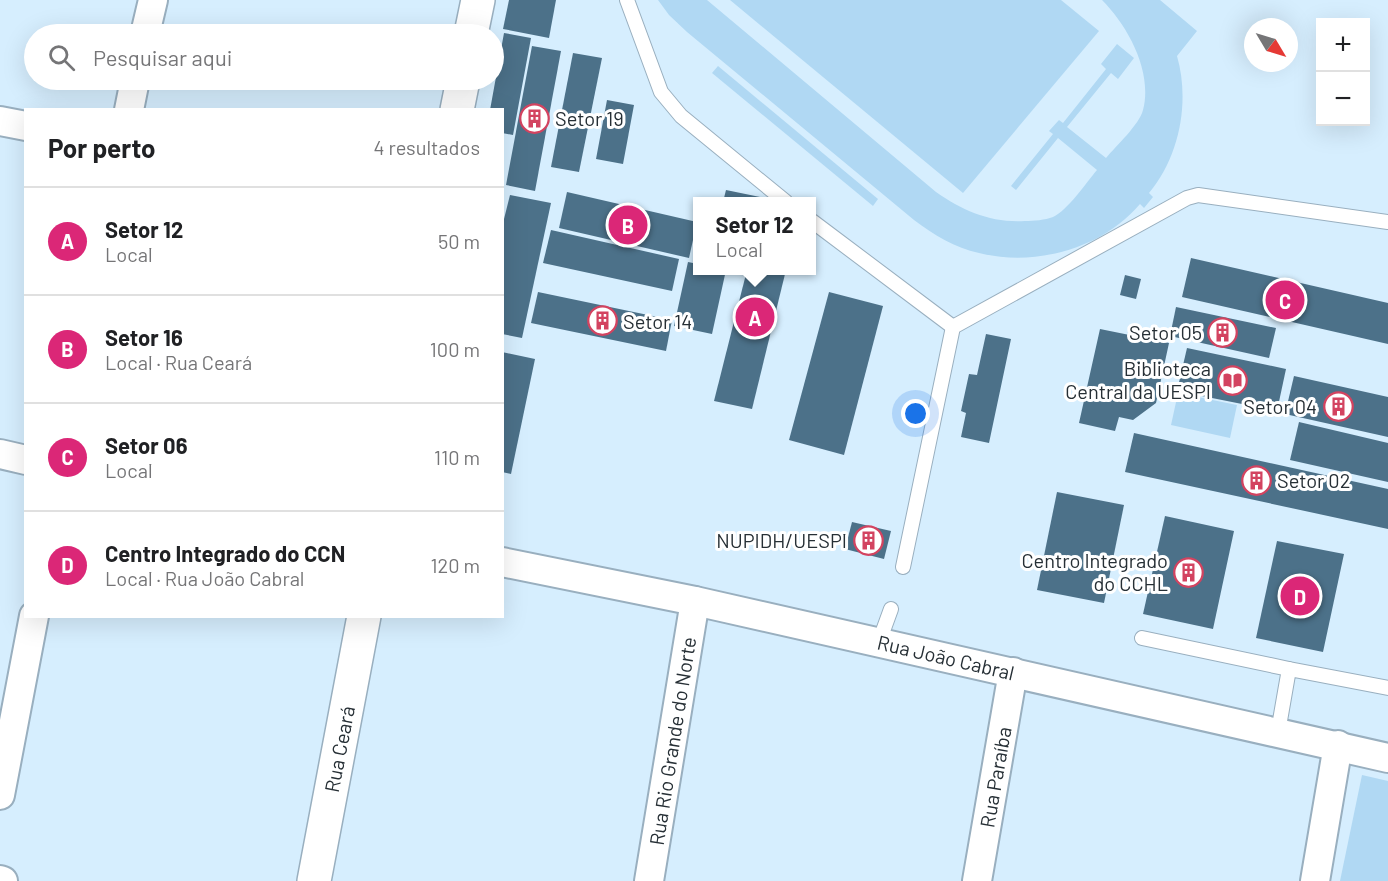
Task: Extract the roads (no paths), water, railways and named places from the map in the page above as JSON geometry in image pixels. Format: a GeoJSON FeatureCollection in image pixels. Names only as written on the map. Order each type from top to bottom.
{"type":"FeatureCollection","features":[{"type":"Feature","properties":{"kind":"street"},"geometry":{"type":"LineString","coordinates":[[147,24],[153,0]]}},
{"type":"Feature","properties":{"kind":"street"},"geometry":{"type":"LineString","coordinates":[[473,24],[478,0]]}},
{"type":"Feature","properties":{"kind":"street"},"geometry":{"type":"LineString","coordinates":[[129,108],[133,90]]}},
{"type":"Feature","properties":{"kind":"street"},"geometry":{"type":"LineString","coordinates":[[457,108],[461,90]]}},
{"type":"Feature","properties":{"kind":"street"},"geometry":{"type":"LineString","coordinates":[[0,121],[24,126]]}},
{"type":"Feature","properties":{"kind":"street"},"geometry":{"type":"LineString","coordinates":[[0,454],[24,459]]}},
{"type":"Feature","properties":{"kind":"street","name":"Rua João Cabral"},"geometry":{"type":"LineString","coordinates":[[504,562],[695,601],[1388,758]]}},
{"type":"Feature","properties":{"kind":"street","name":"Rua Rio Grande do Norte"},"geometry":{"type":"LineString","coordinates":[[649,881],[695,601]]}},
{"type":"Feature","properties":{"kind":"street"},"geometry":{"type":"LineString","coordinates":[[0,795],[33,618]]}},
{"type":"Feature","properties":{"kind":"street","name":"Rua Ceará"},"geometry":{"type":"LineString","coordinates":[[314,881],[364,618]]}},
{"type":"Feature","properties":{"kind":"street","name":"Rua Paraíba"},"geometry":{"type":"LineString","coordinates":[[977,881],[1012,672]]}},
{"type":"Feature","properties":{"kind":"street"},"geometry":{"type":"LineString","coordinates":[[1315,881],[1338,745]]}},
{"type":"Feature","properties":{"kind":"lane"},"geometry":{"type":"LineString","coordinates":[[627,0],[661,92],[681,116],[781,197]]}},
{"type":"Feature","properties":{"kind":"lane"},"geometry":{"type":"LineString","coordinates":[[903,567],[953,327],[1187,198],[1198,195],[1388,222]]}},
{"type":"Feature","properties":{"kind":"lane"},"geometry":{"type":"LineString","coordinates":[[816,224],[953,327]]}},
{"type":"Feature","properties":{"kind":"lane"},"geometry":{"type":"LineString","coordinates":[[879,642],[891,609]]}},
{"type":"Feature","properties":{"kind":"lane"},"geometry":{"type":"LineString","coordinates":[[1142,638],[1388,688]]}},
{"type":"Feature","properties":{"kind":"lane"},"geometry":{"type":"LineString","coordinates":[[1278,732],[1289,669]]}},
{"type":"Feature","properties":{"kind":"place","name":"Setor 19"},"geometry":{"type":"Point","coordinates":[534,118]}},
{"type":"Feature","properties":{"kind":"place","name":"Setor 16"},"geometry":{"type":"Point","coordinates":[628,225]}},
{"type":"Feature","properties":{"kind":"place","name":"Setor 06"},"geometry":{"type":"Point","coordinates":[1285,300]}},
{"type":"Feature","properties":{"kind":"place","name":"Setor 12"},"geometry":{"type":"Point","coordinates":[755,317]}},
{"type":"Feature","properties":{"kind":"place","name":"Setor 14"},"geometry":{"type":"Point","coordinates":[602,321]}},
{"type":"Feature","properties":{"kind":"place","name":"Setor 05"},"geometry":{"type":"Point","coordinates":[1223,332]}},
{"type":"Feature","properties":{"kind":"place","name":"Biblioteca Central da UESPI"},"geometry":{"type":"Point","coordinates":[1232,380]}},
{"type":"Feature","properties":{"kind":"place","name":"Setor 04"},"geometry":{"type":"Point","coordinates":[1338,406]}},
{"type":"Feature","properties":{"kind":"place","name":"Setor 02"},"geometry":{"type":"Point","coordinates":[1256,480]}},
{"type":"Feature","properties":{"kind":"place","name":"NUPIDH/UESPI"},"geometry":{"type":"Point","coordinates":[868,540]}},
{"type":"Feature","properties":{"kind":"place","name":"Centro Integrado do CCHL"},"geometry":{"type":"Point","coordinates":[1189,572]}},
{"type":"Feature","properties":{"kind":"place","name":"Centro Integrado do CCN"},"geometry":{"type":"Point","coordinates":[1300,596]}}]}
